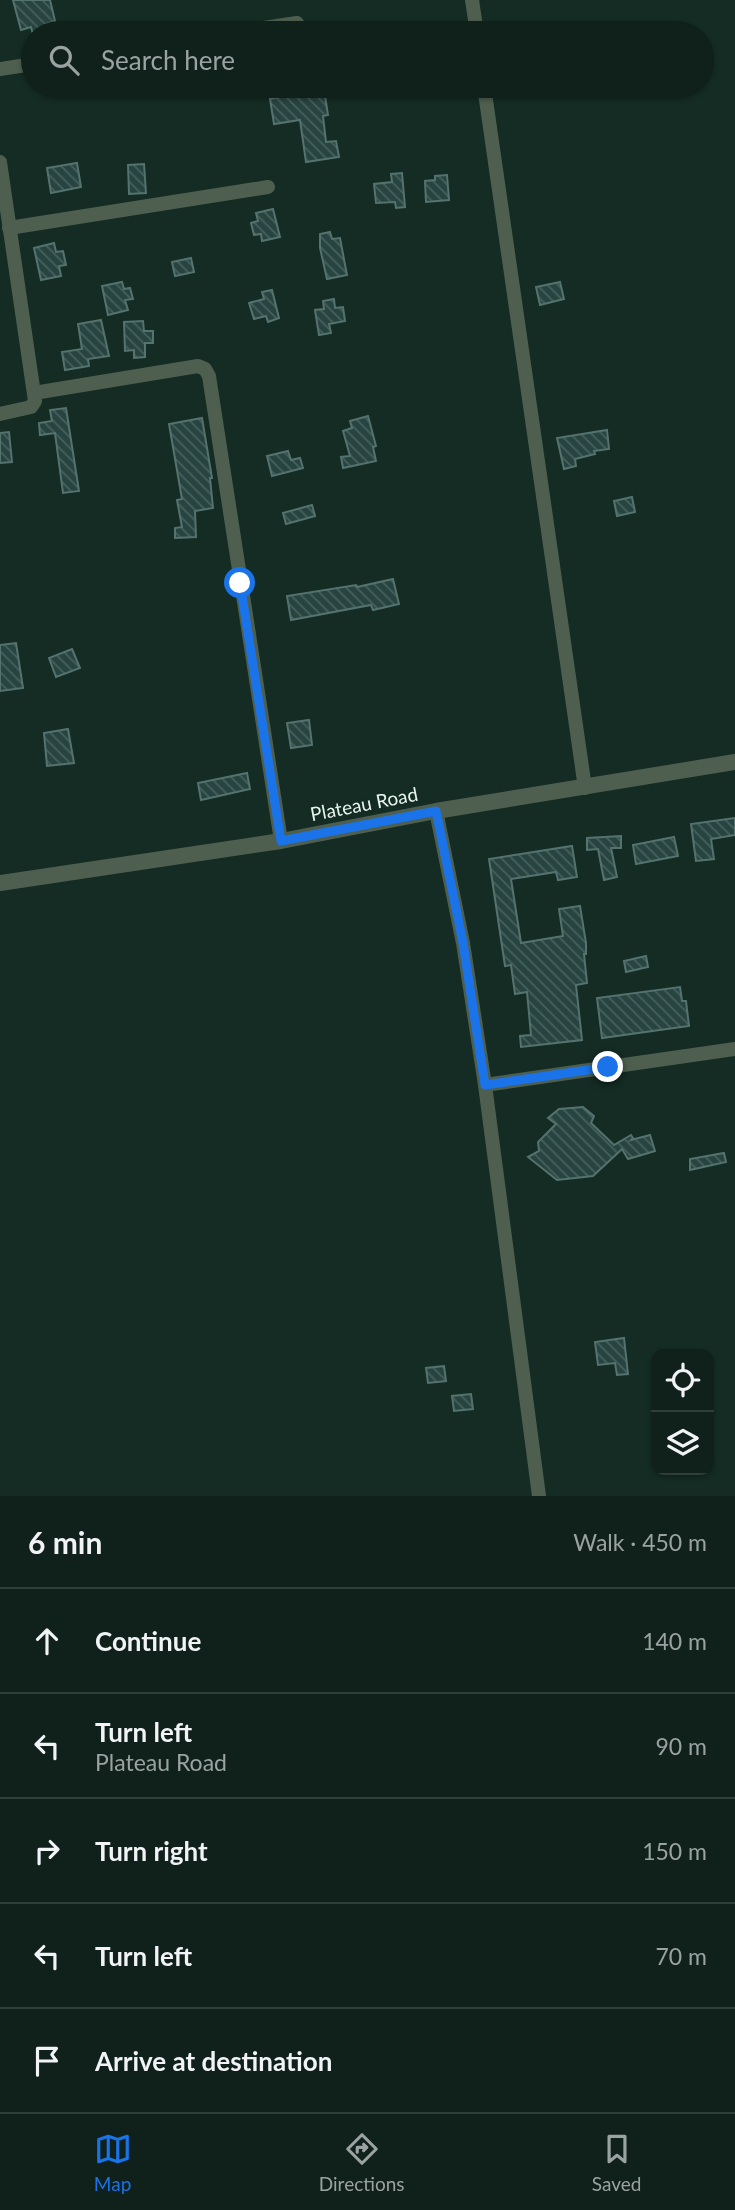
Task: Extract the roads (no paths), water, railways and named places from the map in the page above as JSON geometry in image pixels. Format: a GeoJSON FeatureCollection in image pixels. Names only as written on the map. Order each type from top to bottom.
{"type":"FeatureCollection","features":[{"type":"Feature","properties":{"kind":"street"},"geometry":{"type":"LineString","coordinates":[[472,0],[475,21]]}},
{"type":"Feature","properties":{"kind":"street"},"geometry":{"type":"LineString","coordinates":[[0,69],[21,66]]}},
{"type":"Feature","properties":{"kind":"street"},"geometry":{"type":"LineString","coordinates":[[486,98],[585,788]]}},
{"type":"Feature","properties":{"kind":"street"},"geometry":{"type":"LineString","coordinates":[[0,162],[35,401],[31,407],[0,414]]}},
{"type":"Feature","properties":{"kind":"street"},"geometry":{"type":"LineString","coordinates":[[9,228],[268,187]]}},
{"type":"Feature","properties":{"kind":"street"},"geometry":{"type":"LineString","coordinates":[[34,393],[198,366],[205,369],[209,376],[281,841]]}},
{"type":"Feature","properties":{"kind":"street","name":"Plateau Road"},"geometry":{"type":"LineString","coordinates":[[0,883],[281,841],[436,811],[735,762]]}},
{"type":"Feature","properties":{"kind":"street"},"geometry":{"type":"LineString","coordinates":[[436,811],[463,943],[485,1085],[538,1496]]}},
{"type":"Feature","properties":{"kind":"street"},"geometry":{"type":"LineString","coordinates":[[485,1085],[735,1049]]}}]}
